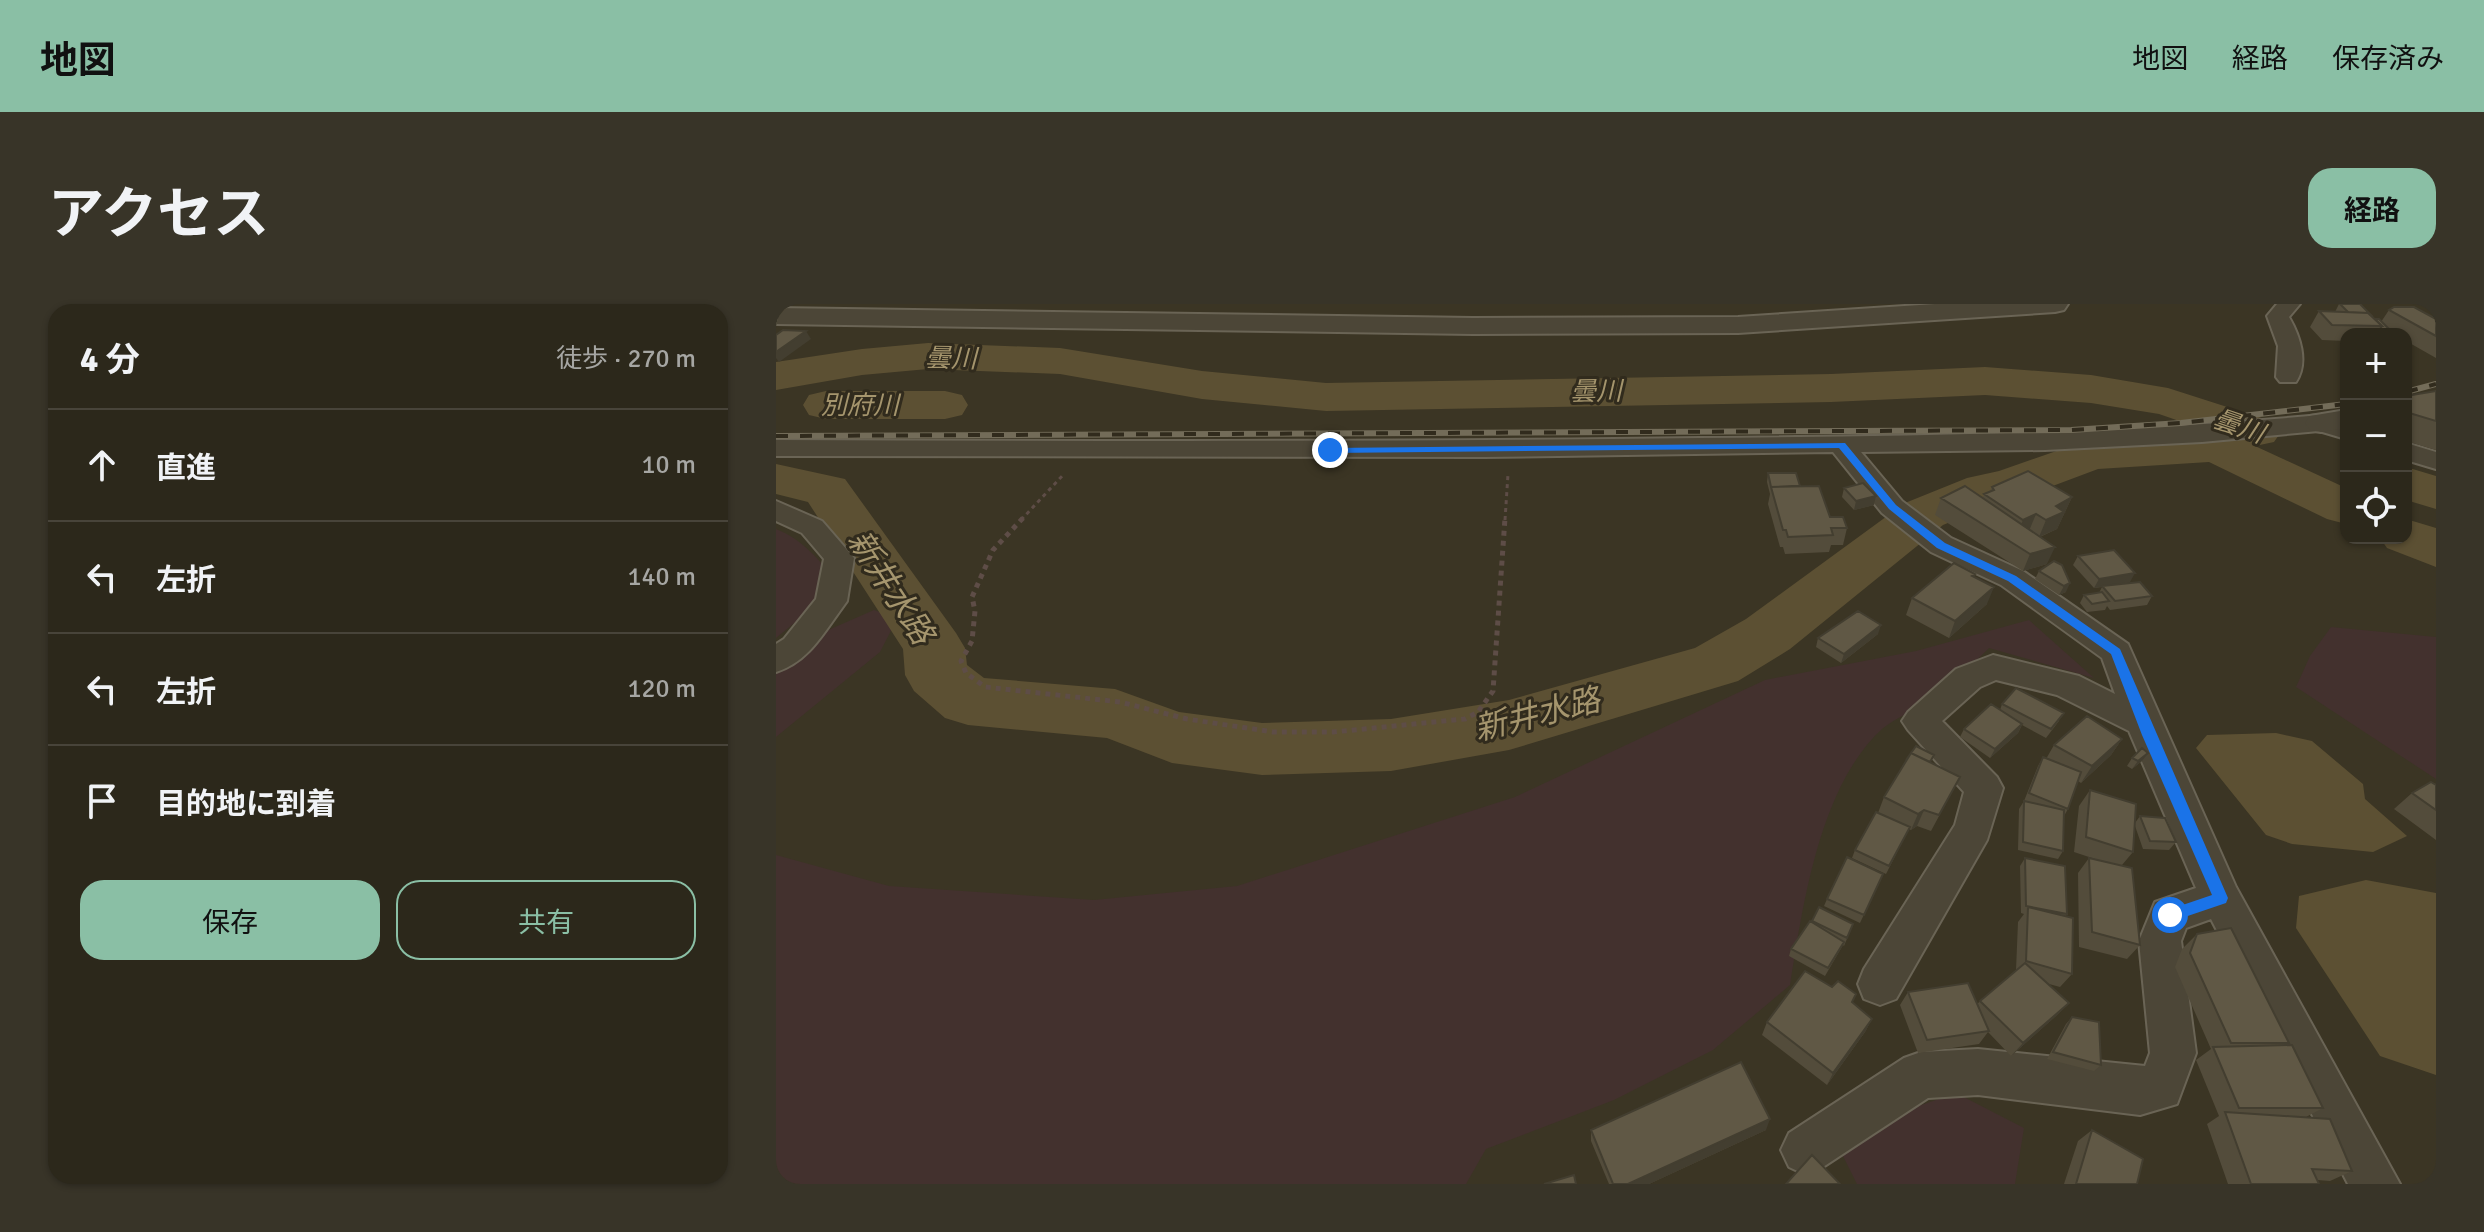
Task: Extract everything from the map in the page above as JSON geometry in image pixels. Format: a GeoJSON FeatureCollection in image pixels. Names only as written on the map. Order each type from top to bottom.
{"type":"FeatureCollection","features":[{"type":"Feature","properties":{"kind":"street"},"geometry":{"type":"LineString","coordinates":[[776,316],[1473,326],[1738,325],[2055,304]]}},
{"type":"Feature","properties":{"kind":"street"},"geometry":{"type":"LineString","coordinates":[[2288,377],[2291,358],[2287,334],[2278,316],[2289,304]]}},
{"type":"Feature","properties":{"kind":"street"},"geometry":{"type":"LineString","coordinates":[[776,448],[1510,449],[2045,442],[2330,424]]}},
{"type":"Feature","properties":{"kind":"street"},"geometry":{"type":"LineString","coordinates":[[1841,445],[1892,507],[1941,545],[2012,578],[2116,652],[2221,898],[2375,1184]]}},
{"type":"Feature","properties":{"kind":"street"},"geometry":{"type":"LineString","coordinates":[[2412,453],[2436,461]]}},
{"type":"Feature","properties":{"kind":"street"},"geometry":{"type":"LineString","coordinates":[[776,510],[812,527],[839,558],[831,601],[796,647],[776,660]]}},
{"type":"Feature","properties":{"kind":"street"},"geometry":{"type":"LineString","coordinates":[[1880,984],[1973,829],[1984,788],[1920,721],[1968,678],[1993,667],[2067,685],[2144,723]]}},
{"type":"Feature","properties":{"kind":"street"},"geometry":{"type":"LineString","coordinates":[[1806,1150],[1921,1075],[1978,1072],[2140,1091],[2160,1087],[2173,1053],[2160,941],[2170,915],[2221,898]]}},
{"type":"Feature","properties":{"kind":"path"},"geometry":{"type":"LineString","coordinates":[[1078,449],[1058,483],[993,550],[972,597],[975,611],[972,641],[961,661],[966,673],[985,687],[1120,702],[1187,719],[1273,732],[1333,732],[1465,719],[1478,712],[1493,691],[1510,449]]}},
{"type":"Feature","properties":{"kind":"shaded area"},"geometry":{"type":"Polygon","coordinates":[[[776,529],[808,549],[833,577],[815,606],[776,638],[776,529]]]}},
{"type":"Feature","properties":{"kind":"shaded area"},"geometry":{"type":"Polygon","coordinates":[[[874,610],[897,619],[880,652],[776,737],[776,672],[826,631],[874,610]]]}},
{"type":"Feature","properties":{"kind":"shaded area"},"geometry":{"type":"Polygon","coordinates":[[[2029,620],[2094,678],[1989,648],[1924,703],[1882,729],[1860,753],[1829,814],[1808,884],[1790,985],[1713,1050],[1614,1100],[1486,1149],[1466,1184],[776,1184],[776,855],[889,886],[1094,900],[1237,886],[1515,797],[1765,680],[1916,651],[2029,620]]]}},
{"type":"Feature","properties":{"kind":"shaded area"},"geometry":{"type":"Polygon","coordinates":[[[2331,627],[2436,637],[2436,779],[2296,687],[2310,656],[2331,627]]]}},
{"type":"Feature","properties":{"kind":"shaded area"},"geometry":{"type":"Polygon","coordinates":[[[2276,733],[2312,741],[2363,784],[2365,799],[2407,836],[2373,852],[2292,844],[2266,835],[2196,748],[2207,735],[2276,733]]]}},
{"type":"Feature","properties":{"kind":"shaded area"},"geometry":{"type":"Polygon","coordinates":[[[2366,880],[2436,893],[2436,1075],[2380,1056],[2296,928],[2299,896],[2366,880]]]}},
{"type":"Feature","properties":{"kind":"shaded area"},"geometry":{"type":"Polygon","coordinates":[[[1956,1093],[2024,1128],[2015,1184],[1857,1184],[1842,1154],[1884,1118],[1956,1093]]]}},
{"type":"Feature","properties":{"kind":"building"},"geometry":{"type":"Polygon","coordinates":[[[2340,304],[2360,304],[2373,317],[2368,313],[2348,312],[2340,304]]]}},
{"type":"Feature","properties":{"kind":"building"},"geometry":{"type":"Polygon","coordinates":[[[2414,307],[2436,319],[2436,336],[2389,310],[2414,307]]]}},
{"type":"Feature","properties":{"kind":"building"},"geometry":{"type":"Polygon","coordinates":[[[2319,311],[2368,313],[2382,326],[2332,325],[2319,311]]]}},
{"type":"Feature","properties":{"kind":"building"},"geometry":{"type":"Polygon","coordinates":[[[783,330],[806,331],[776,352],[776,335],[783,330]]]}},
{"type":"Feature","properties":{"kind":"building"},"geometry":{"type":"Polygon","coordinates":[[[2436,391],[2436,421],[2412,414],[2412,395],[2436,391]]]}},
{"type":"Feature","properties":{"kind":"building"},"geometry":{"type":"Polygon","coordinates":[[[2028,471],[2072,497],[2056,506],[2064,512],[2046,520],[2036,514],[2023,520],[1984,494],[1994,490],[1992,487],[2028,471]]]}},
{"type":"Feature","properties":{"kind":"building"},"geometry":{"type":"Polygon","coordinates":[[[1768,473],[1796,473],[1800,486],[1771,487],[1768,473]]]}},
{"type":"Feature","properties":{"kind":"building"},"geometry":{"type":"Polygon","coordinates":[[[1863,483],[1876,496],[1856,501],[1844,488],[1863,483]]]}},
{"type":"Feature","properties":{"kind":"building"},"geometry":{"type":"Polygon","coordinates":[[[1819,486],[1830,517],[1843,517],[1847,528],[1831,528],[1833,535],[1788,537],[1786,530],[1783,530],[1771,487],[1819,486]]]}},
{"type":"Feature","properties":{"kind":"building"},"geometry":{"type":"Polygon","coordinates":[[[1965,486],[2055,547],[2030,554],[1941,498],[1965,486]]]}},
{"type":"Feature","properties":{"kind":"building"},"geometry":{"type":"Polygon","coordinates":[[[2114,550],[2135,573],[2099,579],[2078,556],[2114,550]]]}},
{"type":"Feature","properties":{"kind":"building"},"geometry":{"type":"Polygon","coordinates":[[[2054,561],[2062,565],[2070,583],[2064,586],[2039,571],[2054,561]]]}},
{"type":"Feature","properties":{"kind":"building"},"geometry":{"type":"Polygon","coordinates":[[[1954,563],[1994,587],[1955,621],[1912,598],[1954,563]]]}},
{"type":"Feature","properties":{"kind":"building"},"geometry":{"type":"Polygon","coordinates":[[[2140,582],[2152,596],[2115,601],[2102,586],[2140,582]]]}},
{"type":"Feature","properties":{"kind":"building"},"geometry":{"type":"Polygon","coordinates":[[[2102,592],[2109,601],[2092,604],[2084,595],[2102,592]]]}},
{"type":"Feature","properties":{"kind":"building"},"geometry":{"type":"Polygon","coordinates":[[[1858,611],[1881,625],[1844,654],[1818,638],[1858,611]]]}},
{"type":"Feature","properties":{"kind":"building"},"geometry":{"type":"Polygon","coordinates":[[[2016,688],[2064,713],[2051,729],[2002,704],[2016,688]]]}},
{"type":"Feature","properties":{"kind":"building"},"geometry":{"type":"Polygon","coordinates":[[[1991,704],[2022,724],[1995,749],[1964,729],[1991,704]]]}},
{"type":"Feature","properties":{"kind":"building"},"geometry":{"type":"Polygon","coordinates":[[[2087,716],[2122,739],[2092,766],[2054,745],[2087,716]]]}},
{"type":"Feature","properties":{"kind":"building"},"geometry":{"type":"Polygon","coordinates":[[[1916,746],[1934,755],[1930,762],[1911,753],[1916,746]]]}},
{"type":"Feature","properties":{"kind":"building"},"geometry":{"type":"Polygon","coordinates":[[[2142,748],[2148,753],[2138,761],[2132,758],[2142,748]]]}},
{"type":"Feature","properties":{"kind":"building"},"geometry":{"type":"Polygon","coordinates":[[[1911,753],[1960,777],[1939,815],[1924,810],[1918,814],[1884,797],[1911,753]]]}},
{"type":"Feature","properties":{"kind":"building"},"geometry":{"type":"Polygon","coordinates":[[[2043,757],[2081,772],[2068,809],[2029,793],[2043,757]]]}},
{"type":"Feature","properties":{"kind":"building"},"geometry":{"type":"Polygon","coordinates":[[[2431,782],[2436,785],[2436,810],[2412,793],[2431,782]]]}},
{"type":"Feature","properties":{"kind":"building"},"geometry":{"type":"Polygon","coordinates":[[[2090,790],[2136,804],[2133,852],[2086,837],[2090,790]]]}},
{"type":"Feature","properties":{"kind":"building"},"geometry":{"type":"Polygon","coordinates":[[[2024,801],[2064,810],[2063,851],[2023,842],[2024,801]]]}},
{"type":"Feature","properties":{"kind":"building"},"geometry":{"type":"Polygon","coordinates":[[[1876,812],[1910,827],[1889,866],[1855,850],[1876,812]]]}},
{"type":"Feature","properties":{"kind":"building"},"geometry":{"type":"Polygon","coordinates":[[[2140,816],[2165,818],[2176,842],[2150,841],[2140,816]]]}},
{"type":"Feature","properties":{"kind":"building"},"geometry":{"type":"Polygon","coordinates":[[[1847,857],[1883,874],[1864,915],[1827,899],[1847,857]]]}},
{"type":"Feature","properties":{"kind":"building"},"geometry":{"type":"Polygon","coordinates":[[[2025,858],[2065,866],[2067,914],[2026,906],[2025,858]]]}},
{"type":"Feature","properties":{"kind":"building"},"geometry":{"type":"Polygon","coordinates":[[[2089,858],[2132,868],[2140,945],[2092,932],[2089,858]]]}},
{"type":"Feature","properties":{"kind":"building"},"geometry":{"type":"Polygon","coordinates":[[[1819,907],[1853,924],[1847,938],[1812,921],[1819,907]]]}},
{"type":"Feature","properties":{"kind":"building"},"geometry":{"type":"Polygon","coordinates":[[[2028,907],[2073,918],[2072,974],[2026,961],[2028,907]]]}},
{"type":"Feature","properties":{"kind":"building"},"geometry":{"type":"Polygon","coordinates":[[[1810,921],[1844,942],[1828,968],[1791,949],[1810,921]]]}},
{"type":"Feature","properties":{"kind":"building"},"geometry":{"type":"Polygon","coordinates":[[[2231,928],[2289,1043],[2231,1043],[2190,953],[2197,934],[2231,928]]]}},
{"type":"Feature","properties":{"kind":"building"},"geometry":{"type":"Polygon","coordinates":[[[2025,963],[2069,1003],[2023,1043],[1980,1001],[2025,963]]]}},
{"type":"Feature","properties":{"kind":"building"},"geometry":{"type":"Polygon","coordinates":[[[1805,971],[1832,987],[1838,981],[1856,994],[1852,1002],[1872,1019],[1833,1073],[1767,1022],[1805,971]]]}},
{"type":"Feature","properties":{"kind":"building"},"geometry":{"type":"Polygon","coordinates":[[[1968,983],[1989,1031],[1927,1040],[1908,992],[1968,983]]]}},
{"type":"Feature","properties":{"kind":"building"},"geometry":{"type":"Polygon","coordinates":[[[2072,1017],[2099,1022],[2101,1065],[2053,1052],[2072,1017]]]}},
{"type":"Feature","properties":{"kind":"building"},"geometry":{"type":"Polygon","coordinates":[[[2292,1045],[2323,1108],[2239,1108],[2213,1047],[2292,1045]]]}},
{"type":"Feature","properties":{"kind":"building"},"geometry":{"type":"Polygon","coordinates":[[[1741,1062],[1770,1119],[1628,1184],[1613,1184],[1591,1130],[1741,1062]]]}},
{"type":"Feature","properties":{"kind":"building"},"geometry":{"type":"Polygon","coordinates":[[[2225,1112],[2330,1119],[2352,1171],[2312,1169],[2319,1184],[2251,1184],[2225,1112]]]}},
{"type":"Feature","properties":{"kind":"building"},"geometry":{"type":"Polygon","coordinates":[[[2092,1130],[2143,1159],[2137,1184],[2076,1184],[2092,1130]]]}},
{"type":"Feature","properties":{"kind":"building"},"geometry":{"type":"Polygon","coordinates":[[[1812,1155],[1840,1184],[1786,1184],[1812,1155]]]}},
{"type":"Feature","properties":{"kind":"building"},"geometry":{"type":"Polygon","coordinates":[[[1574,1175],[1576,1184],[1544,1184],[1574,1175]]]}},
{"type":"Feature","properties":{"kind":"waterway","name":"曇川"},"geometry":{"type":"LineString","coordinates":[[776,376],[862,362],[928,356],[1060,361],[1202,385],[1326,397],[1831,388],[1985,381],[2091,389],[2168,402],[2257,432]]}},
{"type":"Feature","properties":{"kind":"waterway","name":"別府川"},"geometry":{"type":"LineString","coordinates":[[776,374],[814,370]]}},
{"type":"Feature","properties":{"kind":"waterway","name":"別府川"},"geometry":{"type":"LineString","coordinates":[[826,405],[945,405]]}},
{"type":"Feature","properties":{"kind":"waterway","name":"新井水路"},"geometry":{"type":"LineString","coordinates":[[776,479],[827,490],[934,648],[937,675],[968,701],[1115,714],[1172,737],[1262,749],[1391,745],[1509,725],[1716,665],[1768,634],[1924,514],[1985,489],[2011,484],[2091,454],[2217,447],[2340,505]]}},
{"type":"Feature","properties":{"kind":"waterway","name":"曇川"},"geometry":{"type":"LineString","coordinates":[[2412,485],[2436,493]]}},
{"type":"Feature","properties":{"kind":"waterway","name":"新井水路"},"geometry":{"type":"LineString","coordinates":[[2412,539],[2436,549]]}},
{"type":"Feature","properties":{"kind":"railway"},"geometry":{"type":"LineString","coordinates":[[2412,390],[2436,384]]}},
{"type":"Feature","properties":{"kind":"railway"},"geometry":{"type":"LineString","coordinates":[[776,436],[2071,430],[2181,423],[2340,405]]}},
{"type":"Feature","properties":{"kind":"route"},"geometry":{"type":"LineString","coordinates":[[1330,450],[1841,445],[1892,507],[1941,545],[2012,578],[2116,652],[2148,735],[2221,898],[2170,915]]}}]}
